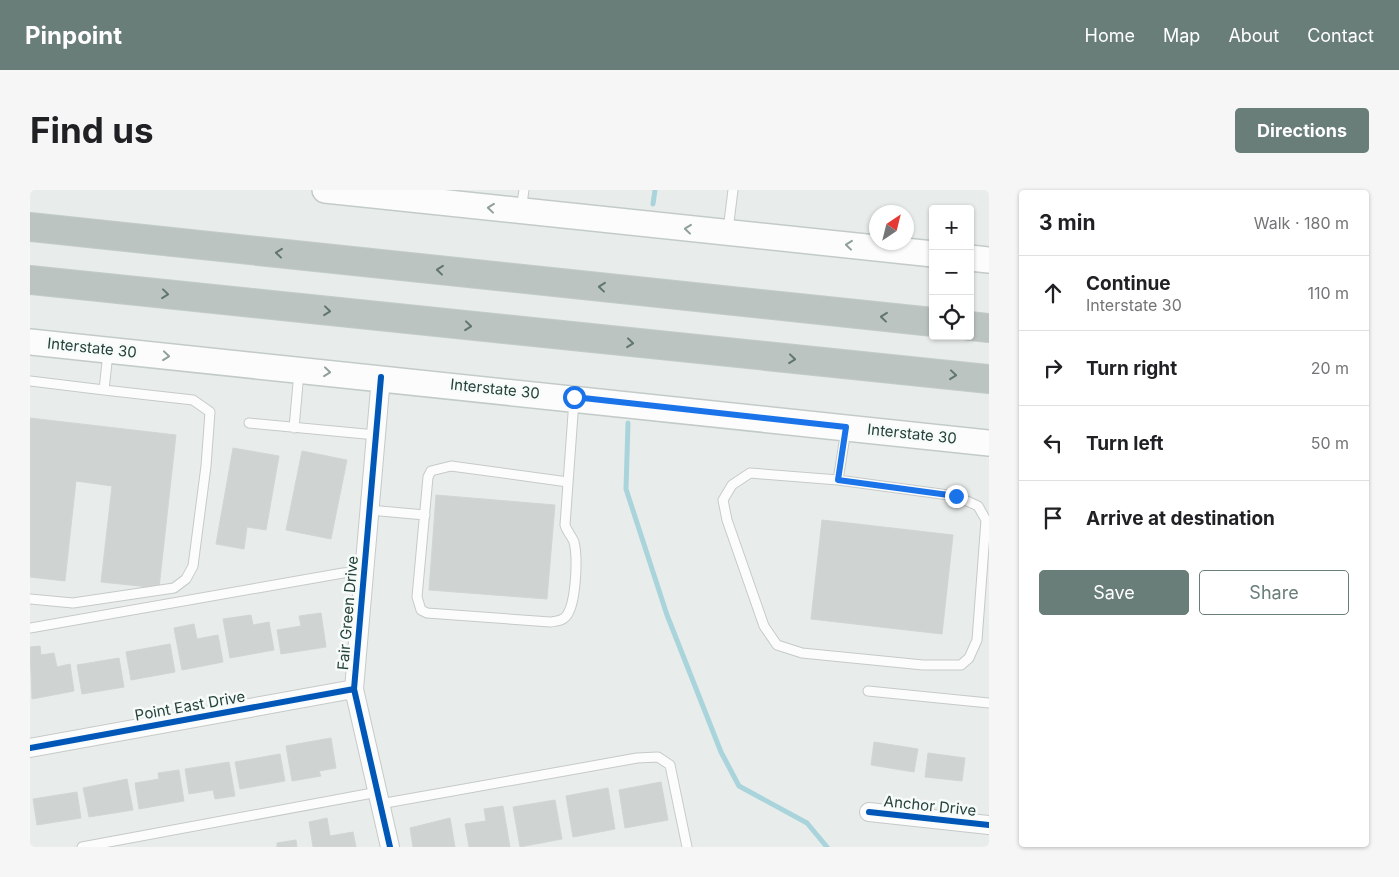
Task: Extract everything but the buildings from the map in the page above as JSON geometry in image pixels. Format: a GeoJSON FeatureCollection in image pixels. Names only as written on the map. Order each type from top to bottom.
{"type":"FeatureCollection","features":[{"type":"Feature","properties":{"kind":"highway"},"geometry":{"type":"LineString","coordinates":[[30,210],[186,243]]}},
{"type":"Feature","properties":{"kind":"highway"},"geometry":{"type":"LineString","coordinates":[[30,227],[929,322]]}},
{"type":"Feature","properties":{"kind":"highway"},"geometry":{"type":"LineString","coordinates":[[30,280],[989,379]]}},
{"type":"Feature","properties":{"kind":"highway"},"geometry":{"type":"LineString","coordinates":[[30,288],[123,290]]}},
{"type":"Feature","properties":{"kind":"highway"},"geometry":{"type":"LineString","coordinates":[[974,326],[989,328]]}},
{"type":"Feature","properties":{"kind":"main road"},"geometry":{"type":"LineString","coordinates":[[325,190],[523,200],[728,233],[929,254]]}},
{"type":"Feature","properties":{"kind":"main road"},"geometry":{"type":"LineString","coordinates":[[974,258],[989,260]]}},
{"type":"Feature","properties":{"kind":"main road","name":"Interstate 30"},"geometry":{"type":"LineString","coordinates":[[30,342],[574,397],[989,442]]}},
{"type":"Feature","properties":{"kind":"street","name":"Fair Green Drive"},"geometry":{"type":"LineString","coordinates":[[381,377],[354,689],[390,847]]}},
{"type":"Feature","properties":{"kind":"street","name":"Point East Drive"},"geometry":{"type":"LineString","coordinates":[[30,748],[354,689]]}},
{"type":"Feature","properties":{"kind":"street","name":"Anchor Drive"},"geometry":{"type":"LineString","coordinates":[[869,812],[989,825]]}},
{"type":"Feature","properties":{"kind":"lane"},"geometry":{"type":"LineString","coordinates":[[728,233],[733,190]]}},
{"type":"Feature","properties":{"kind":"lane"},"geometry":{"type":"LineString","coordinates":[[104,390],[108,350]]}},
{"type":"Feature","properties":{"kind":"lane"},"geometry":{"type":"LineString","coordinates":[[294,428],[299,369]]}},
{"type":"Feature","properties":{"kind":"lane"},"geometry":{"type":"LineString","coordinates":[[30,380],[193,400],[210,412],[206,466],[193,566],[186,578],[174,588],[73,603],[30,599]]}},
{"type":"Feature","properties":{"kind":"lane"},"geometry":{"type":"LineString","coordinates":[[568,482],[452,466],[431,471],[428,478],[417,597],[421,610],[427,613],[550,622],[560,621],[566,616],[572,606],[574,588],[574,542],[565,526],[574,397]]}},
{"type":"Feature","properties":{"kind":"lane"},"geometry":{"type":"LineString","coordinates":[[248,423],[376,436]]}},
{"type":"Feature","properties":{"kind":"lane"},"geometry":{"type":"LineString","coordinates":[[838,480],[846,427]]}},
{"type":"Feature","properties":{"kind":"lane"},"geometry":{"type":"LineString","coordinates":[[750,473],[838,480],[956,496],[978,506],[986,520],[986,577],[977,640],[970,658],[961,665],[924,665],[802,653],[777,645],[764,626],[727,520],[724,500],[732,484],[750,473]]}},
{"type":"Feature","properties":{"kind":"lane"},"geometry":{"type":"LineString","coordinates":[[369,510],[425,515]]}},
{"type":"Feature","properties":{"kind":"lane"},"geometry":{"type":"LineString","coordinates":[[30,628],[333,574],[364,571]]}},
{"type":"Feature","properties":{"kind":"lane"},"geometry":{"type":"LineString","coordinates":[[868,691],[989,703]]}},
{"type":"Feature","properties":{"kind":"lane"},"geometry":{"type":"LineString","coordinates":[[82,847],[379,798],[636,758],[658,757],[670,765],[687,847]]}},
{"type":"Feature","properties":{"kind":"waterway"},"geometry":{"type":"LineString","coordinates":[[653,204],[655,190]]}},
{"type":"Feature","properties":{"kind":"waterway"},"geometry":{"type":"LineString","coordinates":[[628,423],[626,489],[667,615],[721,752],[739,786],[807,823],[827,847]]}},
{"type":"Feature","properties":{"kind":"cycle path"},"geometry":{"type":"LineString","coordinates":[[381,377],[354,689],[390,847]]}},
{"type":"Feature","properties":{"kind":"cycle path"},"geometry":{"type":"LineString","coordinates":[[30,748],[354,689]]}},
{"type":"Feature","properties":{"kind":"cycle path"},"geometry":{"type":"LineString","coordinates":[[869,812],[989,825]]}},
{"type":"Feature","properties":{"kind":"route"},"geometry":{"type":"LineString","coordinates":[[574,397],[846,427],[838,480],[956,496]]}}]}
